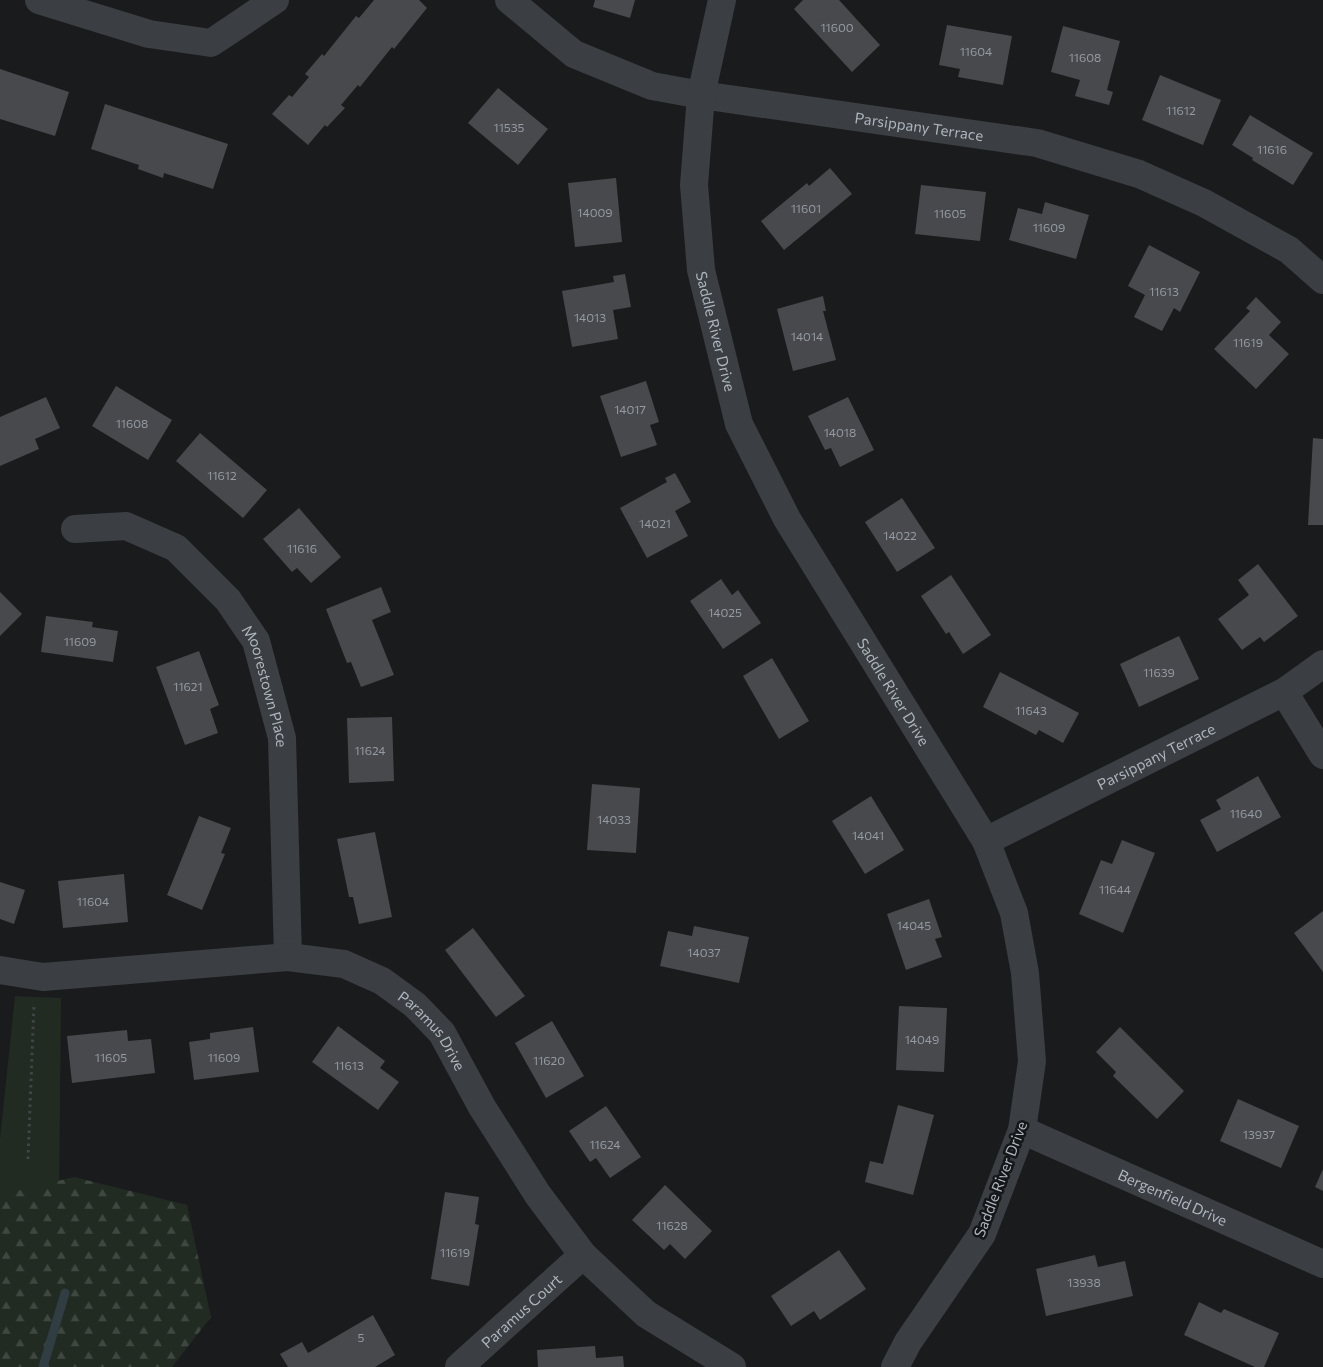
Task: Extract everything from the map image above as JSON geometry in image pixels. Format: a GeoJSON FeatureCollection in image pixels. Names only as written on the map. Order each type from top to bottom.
{"type":"FeatureCollection","features":[{"type":"Feature","properties":{"kind":"street"},"geometry":{"type":"LineString","coordinates":[[39,0],[148,34],[211,43],[275,0]]}},
{"type":"Feature","properties":{"kind":"street","name":"Parsippany Terrace"},"geometry":{"type":"LineString","coordinates":[[509,0],[574,54],[652,86],[701,95],[1037,142],[1139,174],[1204,203],[1289,250],[1323,280]]}},
{"type":"Feature","properties":{"kind":"street","name":"Saddle River Drive"},"geometry":{"type":"LineString","coordinates":[[722,0],[701,95],[694,186],[700,270],[740,424],[787,519],[986,841],[1014,913],[1025,973],[1032,1061],[1022,1130],[982,1234],[908,1342],[895,1367]]}},
{"type":"Feature","properties":{"kind":"street","name":"Moorestown Place"},"geometry":{"type":"LineString","coordinates":[[75,529],[126,526],[176,548],[228,600],[256,641],[282,738],[288,957]]}},
{"type":"Feature","properties":{"kind":"street","name":"Parsippany Terrace"},"geometry":{"type":"LineString","coordinates":[[986,841],[1284,692],[1323,664]]}},
{"type":"Feature","properties":{"kind":"street"},"geometry":{"type":"LineString","coordinates":[[1284,692],[1323,755]]}},
{"type":"Feature","properties":{"kind":"street","name":"Paramus Drive"},"geometry":{"type":"LineString","coordinates":[[0,970],[43,977],[288,957],[344,964],[382,981],[415,1005],[442,1034],[482,1107],[538,1195],[583,1255],[646,1314],[732,1367]]}},
{"type":"Feature","properties":{"kind":"street","name":"Bergenfield Drive"},"geometry":{"type":"LineString","coordinates":[[1022,1130],[1323,1264]]}},
{"type":"Feature","properties":{"kind":"street","name":"Paramus Court"},"geometry":{"type":"LineString","coordinates":[[459,1367],[583,1255]]}},
{"type":"Feature","properties":{"kind":"path"},"geometry":{"type":"LineString","coordinates":[[28,1159],[36,976]]}},
{"type":"Feature","properties":{"kind":"green space"},"geometry":{"type":"Polygon","coordinates":[[[15,996],[61,998],[59,1210],[0,1367],[0,1139],[15,996]]]}},
{"type":"Feature","properties":{"kind":"green space"},"geometry":{"type":"Polygon","coordinates":[[[74,1177],[187,1205],[211,1317],[172,1367],[0,1367],[0,1195],[74,1177]]]}},
{"type":"Feature","properties":{"kind":"building"},"geometry":{"type":"Polygon","coordinates":[[[374,0],[419,0],[427,8],[394,49],[392,47],[360,87],[358,85],[341,105],[345,108],[327,127],[325,125],[308,145],[272,114],[289,95],[292,97],[309,77],[305,74],[322,54],[324,56],[356,16],[359,18],[374,0]]]}},
{"type":"Feature","properties":{"kind":"building"},"geometry":{"type":"Polygon","coordinates":[[[595,0],[635,0],[630,18],[593,7],[595,0]]]}},
{"type":"Feature","properties":{"kind":"building"},"geometry":{"type":"Polygon","coordinates":[[[803,0],[839,0],[880,45],[852,72],[794,9],[803,0]]]}},
{"type":"Feature","properties":{"kind":"building"},"geometry":{"type":"Polygon","coordinates":[[[947,25],[1012,36],[1003,85],[958,77],[960,69],[939,65],[947,25]]]}},
{"type":"Feature","properties":{"kind":"building"},"geometry":{"type":"Polygon","coordinates":[[[1063,26],[1120,41],[1107,90],[1113,92],[1109,105],[1075,96],[1080,80],[1051,72],[1063,26]]]}},
{"type":"Feature","properties":{"kind":"building"},"geometry":{"type":"Polygon","coordinates":[[[0,69],[69,92],[55,136],[0,119],[0,69]]]}},
{"type":"Feature","properties":{"kind":"building"},"geometry":{"type":"Polygon","coordinates":[[[1160,75],[1221,100],[1203,145],[1142,120],[1160,75]]]}},
{"type":"Feature","properties":{"kind":"building"},"geometry":{"type":"Polygon","coordinates":[[[498,88],[548,129],[518,165],[468,123],[498,88]]]}},
{"type":"Feature","properties":{"kind":"building"},"geometry":{"type":"Polygon","coordinates":[[[105,104],[228,144],[213,189],[164,173],[163,178],[138,169],[139,165],[91,149],[105,104]]]}},
{"type":"Feature","properties":{"kind":"building"},"geometry":{"type":"Polygon","coordinates":[[[1250,115],[1313,153],[1293,185],[1252,160],[1253,158],[1232,145],[1250,115]]]}},
{"type":"Feature","properties":{"kind":"building"},"geometry":{"type":"Polygon","coordinates":[[[830,168],[852,194],[784,250],[761,221],[807,183],[809,186],[830,168]]]}},
{"type":"Feature","properties":{"kind":"building"},"geometry":{"type":"Polygon","coordinates":[[[616,178],[622,242],[575,247],[568,183],[616,178]]]}},
{"type":"Feature","properties":{"kind":"building"},"geometry":{"type":"Polygon","coordinates":[[[921,185],[986,192],[980,241],[915,234],[921,185]]]}},
{"type":"Feature","properties":{"kind":"building"},"geometry":{"type":"Polygon","coordinates":[[[1045,202],[1089,215],[1076,259],[1009,240],[1018,208],[1042,214],[1045,202]]]}},
{"type":"Feature","properties":{"kind":"building"},"geometry":{"type":"Polygon","coordinates":[[[1149,245],[1200,272],[1180,312],[1174,308],[1162,331],[1134,317],[1145,295],[1128,286],[1149,245]]]}},
{"type":"Feature","properties":{"kind":"building"},"geometry":{"type":"Polygon","coordinates":[[[625,274],[631,307],[613,310],[618,339],[572,347],[562,291],[614,282],[613,276],[625,274]]]}},
{"type":"Feature","properties":{"kind":"building"},"geometry":{"type":"Polygon","coordinates":[[[823,296],[826,311],[823,311],[836,360],[793,371],[777,309],[823,296]]]}},
{"type":"Feature","properties":{"kind":"building"},"geometry":{"type":"Polygon","coordinates":[[[1256,297],[1281,322],[1269,335],[1289,354],[1256,389],[1214,349],[1250,311],[1246,308],[1256,297]]]}},
{"type":"Feature","properties":{"kind":"building"},"geometry":{"type":"Polygon","coordinates":[[[646,381],[659,422],[650,425],[657,445],[621,457],[600,396],[646,381]]]}},
{"type":"Feature","properties":{"kind":"building"},"geometry":{"type":"Polygon","coordinates":[[[116,386],[172,420],[148,460],[92,426],[116,386]]]}},
{"type":"Feature","properties":{"kind":"building"},"geometry":{"type":"Polygon","coordinates":[[[46,397],[60,428],[35,439],[39,449],[0,466],[0,417],[46,397]]]}},
{"type":"Feature","properties":{"kind":"building"},"geometry":{"type":"Polygon","coordinates":[[[848,397],[874,450],[840,467],[831,448],[825,450],[808,416],[848,397]]]}},
{"type":"Feature","properties":{"kind":"building"},"geometry":{"type":"Polygon","coordinates":[[[200,433],[267,490],[243,518],[176,461],[200,433]]]}},
{"type":"Feature","properties":{"kind":"building"},"geometry":{"type":"Polygon","coordinates":[[[1313,438],[1323,439],[1323,525],[1308,525],[1313,438]]]}},
{"type":"Feature","properties":{"kind":"building"},"geometry":{"type":"Polygon","coordinates":[[[675,473],[691,502],[675,511],[688,536],[647,558],[620,508],[667,482],[665,478],[675,473]]]}},
{"type":"Feature","properties":{"kind":"building"},"geometry":{"type":"Polygon","coordinates":[[[902,498],[935,548],[897,572],[865,522],[902,498]]]}},
{"type":"Feature","properties":{"kind":"building"},"geometry":{"type":"Polygon","coordinates":[[[299,508],[341,557],[311,583],[297,568],[292,572],[263,539],[299,508]]]}},
{"type":"Feature","properties":{"kind":"building"},"geometry":{"type":"Polygon","coordinates":[[[1258,564],[1298,616],[1264,642],[1260,637],[1242,650],[1218,619],[1249,595],[1238,580],[1258,564]]]}},
{"type":"Feature","properties":{"kind":"building"},"geometry":{"type":"Polygon","coordinates":[[[951,575],[991,635],[963,654],[949,632],[946,634],[921,596],[951,575]]]}},
{"type":"Feature","properties":{"kind":"building"},"geometry":{"type":"Polygon","coordinates":[[[721,579],[732,595],[738,590],[761,623],[723,649],[690,601],[721,579]]]}},
{"type":"Feature","properties":{"kind":"building"},"geometry":{"type":"Polygon","coordinates":[[[381,587],[391,612],[372,620],[394,675],[361,687],[351,662],[347,663],[326,609],[381,587]]]}},
{"type":"Feature","properties":{"kind":"building"},"geometry":{"type":"Polygon","coordinates":[[[0,592],[22,614],[0,636],[0,592]]]}},
{"type":"Feature","properties":{"kind":"building"},"geometry":{"type":"Polygon","coordinates":[[[46,616],[93,622],[92,627],[118,631],[113,662],[41,652],[46,616]]]}},
{"type":"Feature","properties":{"kind":"building"},"geometry":{"type":"Polygon","coordinates":[[[1179,636],[1199,679],[1139,707],[1120,664],[1179,636]]]}},
{"type":"Feature","properties":{"kind":"building"},"geometry":{"type":"Polygon","coordinates":[[[199,651],[219,705],[210,709],[218,733],[185,745],[156,667],[199,651]]]}},
{"type":"Feature","properties":{"kind":"building"},"geometry":{"type":"Polygon","coordinates":[[[772,658],[809,721],[779,739],[743,676],[772,658]]]}},
{"type":"Feature","properties":{"kind":"building"},"geometry":{"type":"Polygon","coordinates":[[[1000,672],[1079,713],[1063,743],[1039,730],[1036,735],[983,707],[1000,672]]]}},
{"type":"Feature","properties":{"kind":"building"},"geometry":{"type":"Polygon","coordinates":[[[392,717],[394,781],[349,783],[347,718],[392,717]]]}},
{"type":"Feature","properties":{"kind":"building"},"geometry":{"type":"Polygon","coordinates":[[[1258,776],[1281,817],[1217,852],[1200,820],[1221,809],[1216,800],[1258,776]]]}},
{"type":"Feature","properties":{"kind":"building"},"geometry":{"type":"Polygon","coordinates":[[[592,784],[640,788],[636,853],[587,850],[592,784]]]}},
{"type":"Feature","properties":{"kind":"building"},"geometry":{"type":"Polygon","coordinates":[[[871,796],[904,850],[865,874],[832,821],[871,796]]]}},
{"type":"Feature","properties":{"kind":"building"},"geometry":{"type":"Polygon","coordinates":[[[199,816],[231,828],[221,853],[225,854],[202,910],[167,895],[199,816]]]}},
{"type":"Feature","properties":{"kind":"building"},"geometry":{"type":"Polygon","coordinates":[[[375,832],[392,917],[359,924],[353,897],[349,897],[337,839],[375,832]]]}},
{"type":"Feature","properties":{"kind":"building"},"geometry":{"type":"Polygon","coordinates":[[[1122,840],[1155,853],[1123,933],[1079,914],[1101,860],[1112,864],[1122,840]]]}},
{"type":"Feature","properties":{"kind":"building"},"geometry":{"type":"Polygon","coordinates":[[[124,874],[128,922],[63,928],[58,881],[124,874]]]}},
{"type":"Feature","properties":{"kind":"building"},"geometry":{"type":"Polygon","coordinates":[[[0,882],[25,890],[14,924],[0,919],[0,882]]]}},
{"type":"Feature","properties":{"kind":"building"},"geometry":{"type":"Polygon","coordinates":[[[929,899],[942,937],[935,939],[942,957],[906,970],[887,914],[929,899]]]}},
{"type":"Feature","properties":{"kind":"building"},"geometry":{"type":"Polygon","coordinates":[[[1323,911],[1323,972],[1294,933],[1323,911]]]}},
{"type":"Feature","properties":{"kind":"building"},"geometry":{"type":"Polygon","coordinates":[[[694,926],[749,937],[739,983],[660,966],[668,931],[692,936],[694,926]]]}},
{"type":"Feature","properties":{"kind":"building"},"geometry":{"type":"Polygon","coordinates":[[[473,928],[525,996],[496,1017],[445,950],[473,928]]]}},
{"type":"Feature","properties":{"kind":"building"},"geometry":{"type":"Polygon","coordinates":[[[899,1006],[947,1008],[944,1072],[896,1070],[899,1006]]]}},
{"type":"Feature","properties":{"kind":"building"},"geometry":{"type":"Polygon","coordinates":[[[552,1021],[584,1076],[546,1098],[515,1043],[552,1021]]]}},
{"type":"Feature","properties":{"kind":"building"},"geometry":{"type":"Polygon","coordinates":[[[338,1026],[385,1061],[380,1068],[399,1082],[378,1110],[312,1062],[338,1026]]]}},
{"type":"Feature","properties":{"kind":"building"},"geometry":{"type":"Polygon","coordinates":[[[253,1027],[259,1072],[194,1080],[189,1042],[210,1039],[210,1033],[253,1027]]]}},
{"type":"Feature","properties":{"kind":"building"},"geometry":{"type":"Polygon","coordinates":[[[1120,1027],[1184,1091],[1157,1119],[1113,1076],[1116,1072],[1096,1052],[1120,1027]]]}},
{"type":"Feature","properties":{"kind":"building"},"geometry":{"type":"Polygon","coordinates":[[[127,1030],[128,1041],[151,1039],[155,1073],[72,1083],[67,1036],[127,1030]]]}},
{"type":"Feature","properties":{"kind":"building"},"geometry":{"type":"Polygon","coordinates":[[[1238,1099],[1299,1126],[1281,1168],[1220,1141],[1238,1099]]]}},
{"type":"Feature","properties":{"kind":"building"},"geometry":{"type":"Polygon","coordinates":[[[898,1105],[934,1115],[913,1195],[865,1182],[870,1161],[883,1164],[898,1105]]]}},
{"type":"Feature","properties":{"kind":"building"},"geometry":{"type":"Polygon","coordinates":[[[606,1106],[641,1157],[610,1178],[596,1158],[590,1162],[569,1131],[606,1106]]]}},
{"type":"Feature","properties":{"kind":"building"},"geometry":{"type":"Polygon","coordinates":[[[1323,1169],[1323,1191],[1315,1187],[1323,1169]]]}},
{"type":"Feature","properties":{"kind":"building"},"geometry":{"type":"Polygon","coordinates":[[[665,1185],[712,1231],[685,1259],[670,1244],[664,1250],[632,1220],[665,1185]]]}},
{"type":"Feature","properties":{"kind":"building"},"geometry":{"type":"Polygon","coordinates":[[[445,1192],[479,1197],[475,1224],[479,1225],[469,1286],[431,1279],[445,1192]]]}},
{"type":"Feature","properties":{"kind":"building"},"geometry":{"type":"Polygon","coordinates":[[[839,1250],[866,1289],[820,1320],[814,1311],[791,1326],[771,1296],[839,1250]]]}},
{"type":"Feature","properties":{"kind":"building"},"geometry":{"type":"Polygon","coordinates":[[[1095,1255],[1098,1267],[1125,1261],[1133,1296],[1046,1316],[1036,1269],[1095,1255]]]}},
{"type":"Feature","properties":{"kind":"building"},"geometry":{"type":"Polygon","coordinates":[[[1199,1302],[1221,1313],[1224,1309],[1279,1333],[1264,1367],[1255,1367],[1184,1335],[1199,1302]]]}},
{"type":"Feature","properties":{"kind":"building"},"geometry":{"type":"Polygon","coordinates":[[[373,1315],[395,1355],[375,1367],[288,1367],[280,1354],[302,1342],[308,1353],[373,1315]]]}},
{"type":"Feature","properties":{"kind":"building"},"geometry":{"type":"Polygon","coordinates":[[[595,1346],[596,1358],[623,1356],[624,1367],[538,1367],[537,1350],[595,1346]]]}},
{"type":"Feature","properties":{"kind":"waterway"},"geometry":{"type":"LineString","coordinates":[[43,1367],[65,1293]]}}]}
